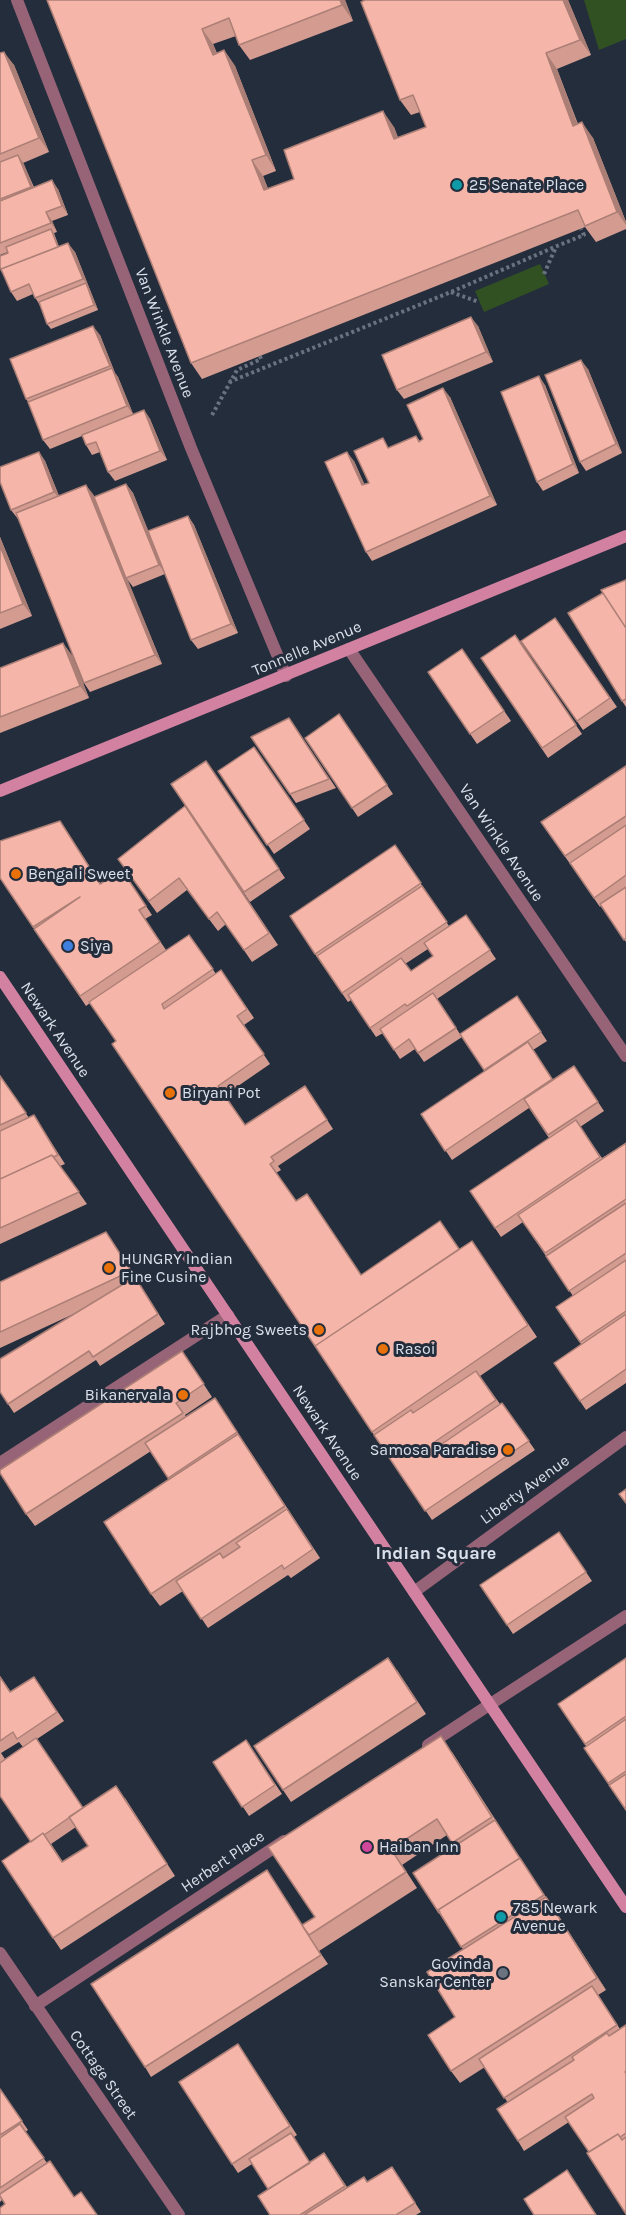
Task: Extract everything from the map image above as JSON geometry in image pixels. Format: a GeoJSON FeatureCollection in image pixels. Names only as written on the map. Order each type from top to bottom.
{"type":"FeatureCollection","features":[{"type":"Feature","properties":{"kind":"main road","name":"Tonnelle Avenue"},"geometry":{"type":"LineString","coordinates":[[0,791],[626,536]]}},
{"type":"Feature","properties":{"kind":"main road","name":"Newark Avenue"},"geometry":{"type":"LineString","coordinates":[[0,977],[626,1907]]}},
{"type":"Feature","properties":{"kind":"street","name":"Van Winkle Avenue"},"geometry":{"type":"LineString","coordinates":[[16,0],[191,448],[286,676]]}},
{"type":"Feature","properties":{"kind":"street","name":"Van Winkle Avenue"},"geometry":{"type":"LineString","coordinates":[[349,649],[626,1056]]}},
{"type":"Feature","properties":{"kind":"street"},"geometry":{"type":"LineString","coordinates":[[0,1463],[228,1316]]}},
{"type":"Feature","properties":{"kind":"street","name":"Liberty Avenue"},"geometry":{"type":"LineString","coordinates":[[414,1592],[626,1437]]}},
{"type":"Feature","properties":{"kind":"street"},"geometry":{"type":"LineString","coordinates":[[421,1750],[626,1616]]}},
{"type":"Feature","properties":{"kind":"street","name":"Herbert Place"},"geometry":{"type":"LineString","coordinates":[[35,2006],[297,1832]]}},
{"type":"Feature","properties":{"kind":"street","name":"Cottage Street"},"geometry":{"type":"LineString","coordinates":[[0,1953],[179,2215]]}},
{"type":"Feature","properties":{"kind":"path"},"geometry":{"type":"LineString","coordinates":[[229,382],[584,235],[581,229]]}},
{"type":"Feature","properties":{"kind":"path"},"geometry":{"type":"LineString","coordinates":[[544,274],[557,246]]}},
{"type":"Feature","properties":{"kind":"path"},"geometry":{"type":"LineString","coordinates":[[451,292],[479,302]]}},
{"type":"Feature","properties":{"kind":"path"},"geometry":{"type":"LineString","coordinates":[[212,415],[237,370],[261,359],[260,356]]}},
{"type":"Feature","properties":{"kind":"green space"},"geometry":{"type":"Polygon","coordinates":[[[584,0],[626,0],[626,39],[599,50],[584,0]]]}},
{"type":"Feature","properties":{"kind":"green space"},"geometry":{"type":"Polygon","coordinates":[[[540,264],[549,284],[484,312],[475,291],[540,264]]]}},
{"type":"Feature","properties":{"kind":"building","name":"25 Senate Place"},"geometry":{"type":"Polygon","coordinates":[[[47,0],[340,0],[342,5],[239,45],[229,18],[202,29],[213,55],[224,50],[266,155],[252,160],[264,190],[294,179],[284,150],[383,111],[394,139],[426,127],[413,95],[400,100],[361,2],[365,0],[563,0],[580,40],[546,53],[573,126],[582,122],[617,212],[585,226],[578,210],[191,363],[47,0]]]}},
{"type":"Feature","properties":{"kind":"building"},"geometry":{"type":"Polygon","coordinates":[[[4,52],[39,138],[0,154],[0,53],[4,52]]]}},
{"type":"Feature","properties":{"kind":"building"},"geometry":{"type":"Polygon","coordinates":[[[18,155],[31,187],[0,199],[0,162],[18,155]]]}},
{"type":"Feature","properties":{"kind":"building"},"geometry":{"type":"Polygon","coordinates":[[[52,180],[62,206],[46,212],[51,223],[0,243],[0,201],[52,180]]]}},
{"type":"Feature","properties":{"kind":"building"},"geometry":{"type":"Polygon","coordinates":[[[51,229],[58,247],[1,269],[2,272],[0,267],[0,256],[8,253],[6,247],[51,229]]]}},
{"type":"Feature","properties":{"kind":"building"},"geometry":{"type":"Polygon","coordinates":[[[68,243],[83,279],[35,298],[29,284],[11,292],[1,269],[68,243]]]}},
{"type":"Feature","properties":{"kind":"building"},"geometry":{"type":"Polygon","coordinates":[[[86,283],[94,305],[47,324],[39,302],[86,283]]]}},
{"type":"Feature","properties":{"kind":"building"},"geometry":{"type":"Polygon","coordinates":[[[471,317],[486,352],[397,390],[382,355],[471,317]]]}},
{"type":"Feature","properties":{"kind":"building"},"geometry":{"type":"Polygon","coordinates":[[[93,326],[110,366],[26,399],[10,359],[93,326]]]}},
{"type":"Feature","properties":{"kind":"building"},"geometry":{"type":"Polygon","coordinates":[[[581,360],[616,444],[580,462],[545,375],[581,360]]]}},
{"type":"Feature","properties":{"kind":"building"},"geometry":{"type":"Polygon","coordinates":[[[112,368],[127,406],[43,440],[28,402],[112,368]]]}},
{"type":"Feature","properties":{"kind":"building"},"geometry":{"type":"Polygon","coordinates":[[[539,376],[573,464],[537,482],[501,392],[539,376]]]}},
{"type":"Feature","properties":{"kind":"building"},"geometry":{"type":"Polygon","coordinates":[[[443,388],[490,496],[366,552],[325,462],[347,452],[362,485],[369,483],[354,451],[383,438],[388,448],[416,436],[419,442],[423,439],[407,405],[443,388]]]}},
{"type":"Feature","properties":{"kind":"building"},"geometry":{"type":"Polygon","coordinates":[[[144,410],[160,451],[108,472],[96,442],[86,445],[82,435],[144,410]]]}},
{"type":"Feature","properties":{"kind":"building"},"geometry":{"type":"Polygon","coordinates":[[[39,452],[54,492],[11,510],[0,482],[0,467],[39,452]]]}},
{"type":"Feature","properties":{"kind":"building"},"geometry":{"type":"Polygon","coordinates":[[[126,484],[159,565],[126,578],[94,497],[126,484]]]}},
{"type":"Feature","properties":{"kind":"building"},"geometry":{"type":"Polygon","coordinates":[[[86,485],[155,655],[84,683],[16,513],[86,485]]]}},
{"type":"Feature","properties":{"kind":"building"},"geometry":{"type":"Polygon","coordinates":[[[188,516],[231,624],[191,640],[148,531],[188,516]]]}},
{"type":"Feature","properties":{"kind":"building"},"geometry":{"type":"Polygon","coordinates":[[[0,546],[23,604],[0,613],[0,546]]]}},
{"type":"Feature","properties":{"kind":"building"},"geometry":{"type":"Polygon","coordinates":[[[626,580],[626,628],[601,590],[626,580]]]}},
{"type":"Feature","properties":{"kind":"building"},"geometry":{"type":"Polygon","coordinates":[[[603,593],[626,628],[626,699],[622,701],[568,613],[603,593]]]}},
{"type":"Feature","properties":{"kind":"building"},"geometry":{"type":"Polygon","coordinates":[[[555,618],[610,698],[577,721],[521,641],[555,618]]]}},
{"type":"Feature","properties":{"kind":"building"},"geometry":{"type":"Polygon","coordinates":[[[515,635],[576,725],[542,748],[481,658],[515,635]]]}},
{"type":"Feature","properties":{"kind":"building"},"geometry":{"type":"Polygon","coordinates":[[[63,643],[80,686],[0,717],[0,668],[63,643]]]}},
{"type":"Feature","properties":{"kind":"building"},"geometry":{"type":"Polygon","coordinates":[[[462,649],[504,711],[470,734],[428,672],[462,649]]]}},
{"type":"Feature","properties":{"kind":"building"},"geometry":{"type":"Polygon","coordinates":[[[339,714],[387,785],[352,808],[305,738],[339,714]]]}},
{"type":"Feature","properties":{"kind":"building"},"geometry":{"type":"Polygon","coordinates":[[[289,718],[329,779],[290,794],[251,737],[289,718]]]}},
{"type":"Feature","properties":{"kind":"building"},"geometry":{"type":"Polygon","coordinates":[[[254,747],[304,820],[267,845],[218,771],[254,747]]]}},
{"type":"Feature","properties":{"kind":"building"},"geometry":{"type":"Polygon","coordinates":[[[206,761],[279,869],[244,892],[171,784],[206,761]]]}},
{"type":"Feature","properties":{"kind":"building"},"geometry":{"type":"Polygon","coordinates":[[[626,766],[626,816],[565,856],[541,822],[626,766]]]}},
{"type":"Feature","properties":{"kind":"building"},"geometry":{"type":"Polygon","coordinates":[[[185,806],[269,933],[244,950],[217,912],[209,919],[179,878],[149,901],[118,859],[185,806]]]}},
{"type":"Feature","properties":{"kind":"building"},"geometry":{"type":"Polygon","coordinates":[[[60,821],[100,884],[122,870],[146,906],[139,910],[160,942],[80,996],[34,929],[80,897],[33,927],[0,878],[0,841],[60,821]]]}},
{"type":"Feature","properties":{"kind":"building"},"geometry":{"type":"Polygon","coordinates":[[[626,825],[626,875],[594,898],[570,863],[626,825]]]}},
{"type":"Feature","properties":{"kind":"building"},"geometry":{"type":"Polygon","coordinates":[[[395,845],[421,883],[315,954],[290,916],[395,845]]]}},
{"type":"Feature","properties":{"kind":"building"},"geometry":{"type":"Polygon","coordinates":[[[422,886],[447,922],[342,993],[317,956],[422,886]]]}},
{"type":"Feature","properties":{"kind":"building"},"geometry":{"type":"Polygon","coordinates":[[[626,887],[626,938],[624,940],[600,904],[626,887]]]}},
{"type":"Feature","properties":{"kind":"building"},"geometry":{"type":"Polygon","coordinates":[[[466,915],[490,950],[370,1028],[348,995],[401,958],[411,971],[433,956],[424,943],[466,915]]]}},
{"type":"Feature","properties":{"kind":"building"},"geometry":{"type":"Polygon","coordinates":[[[189,935],[213,969],[162,1004],[164,1009],[221,970],[247,1009],[237,1016],[264,1054],[218,1086],[245,1125],[305,1086],[327,1120],[271,1157],[274,1161],[270,1164],[296,1201],[307,1194],[361,1275],[440,1221],[459,1249],[315,1346],[112,1044],[116,1041],[89,1002],[189,935]]]}},
{"type":"Feature","properties":{"kind":"building"},"geometry":{"type":"Polygon","coordinates":[[[433,993],[456,1028],[418,1053],[409,1039],[394,1050],[380,1029],[433,993]]]}},
{"type":"Feature","properties":{"kind":"building"},"geometry":{"type":"Polygon","coordinates":[[[517,996],[541,1032],[484,1070],[460,1034],[517,996]]]}},
{"type":"Feature","properties":{"kind":"building"},"geometry":{"type":"Polygon","coordinates":[[[528,1042],[552,1079],[445,1151],[421,1114],[528,1042]]]}},
{"type":"Feature","properties":{"kind":"building"},"geometry":{"type":"Polygon","coordinates":[[[574,1066],[598,1102],[548,1135],[524,1099],[574,1066]]]}},
{"type":"Feature","properties":{"kind":"building"},"geometry":{"type":"Polygon","coordinates":[[[0,1076],[26,1113],[0,1125],[0,1076]]]}},
{"type":"Feature","properties":{"kind":"building"},"geometry":{"type":"Polygon","coordinates":[[[34,1115],[58,1155],[53,1157],[52,1155],[0,1179],[0,1131],[34,1115]]]}},
{"type":"Feature","properties":{"kind":"building"},"geometry":{"type":"Polygon","coordinates":[[[576,1120],[600,1157],[495,1228],[470,1191],[576,1120]]]}},
{"type":"Feature","properties":{"kind":"building"},"geometry":{"type":"Polygon","coordinates":[[[626,1143],[626,1199],[545,1253],[518,1215],[626,1143]]]}},
{"type":"Feature","properties":{"kind":"building"},"geometry":{"type":"Polygon","coordinates":[[[52,1155],[79,1192],[0,1228],[0,1179],[52,1155]]]}},
{"type":"Feature","properties":{"kind":"building"},"geometry":{"type":"Polygon","coordinates":[[[626,1203],[626,1253],[569,1291],[546,1256],[626,1203]]]}},
{"type":"Feature","properties":{"kind":"building"},"geometry":{"type":"Polygon","coordinates":[[[106,1232],[131,1271],[0,1332],[0,1282],[106,1232]]]}},
{"type":"Feature","properties":{"kind":"building"},"geometry":{"type":"Polygon","coordinates":[[[472,1241],[528,1325],[372,1432],[315,1346],[472,1241]]]}},
{"type":"Feature","properties":{"kind":"building"},"geometry":{"type":"Polygon","coordinates":[[[626,1260],[626,1311],[580,1342],[556,1307],[626,1260]]]}},
{"type":"Feature","properties":{"kind":"building"},"geometry":{"type":"Polygon","coordinates":[[[135,1277],[158,1314],[93,1357],[89,1351],[8,1404],[0,1392],[0,1359],[135,1277]]]}},
{"type":"Feature","properties":{"kind":"building"},"geometry":{"type":"Polygon","coordinates":[[[626,1314],[626,1369],[580,1401],[554,1363],[626,1314]]]}},
{"type":"Feature","properties":{"kind":"building"},"geometry":{"type":"Polygon","coordinates":[[[182,1351],[204,1384],[176,1403],[183,1413],[26,1514],[0,1470],[182,1351]]]}},
{"type":"Feature","properties":{"kind":"building"},"geometry":{"type":"Polygon","coordinates":[[[476,1371],[496,1400],[433,1443],[436,1448],[502,1403],[529,1441],[425,1511],[374,1435],[411,1410],[413,1413],[476,1371]]]}},
{"type":"Feature","properties":{"kind":"building"},"geometry":{"type":"Polygon","coordinates":[[[215,1398],[237,1432],[168,1478],[145,1443],[215,1398]]]}},
{"type":"Feature","properties":{"kind":"building"},"geometry":{"type":"Polygon","coordinates":[[[238,1434],[285,1506],[151,1594],[104,1522],[238,1434]]]}},
{"type":"Feature","properties":{"kind":"building"},"geometry":{"type":"Polygon","coordinates":[[[626,1489],[626,1503],[619,1494],[626,1489]]]}},
{"type":"Feature","properties":{"kind":"building"},"geometry":{"type":"Polygon","coordinates":[[[287,1509],[313,1549],[284,1569],[282,1565],[201,1619],[176,1581],[220,1553],[223,1558],[240,1547],[236,1543],[287,1509]]]}},
{"type":"Feature","properties":{"kind":"building"},"geometry":{"type":"Polygon","coordinates":[[[559,1532],[586,1572],[507,1625],[480,1585],[559,1532]]]}},
{"type":"Feature","properties":{"kind":"building"},"geometry":{"type":"Polygon","coordinates":[[[388,1658],[417,1702],[283,1790],[254,1746],[388,1658]]]}},
{"type":"Feature","properties":{"kind":"building"},"geometry":{"type":"Polygon","coordinates":[[[626,1658],[626,1716],[585,1744],[558,1704],[626,1658]]]}},
{"type":"Feature","properties":{"kind":"building"},"geometry":{"type":"Polygon","coordinates":[[[0,1677],[10,1692],[34,1677],[57,1712],[17,1739],[13,1732],[0,1741],[0,1677]]]}},
{"type":"Feature","properties":{"kind":"building"},"geometry":{"type":"Polygon","coordinates":[[[626,1719],[626,1771],[608,1783],[584,1748],[626,1719]]]}},
{"type":"Feature","properties":{"kind":"building","name":"Haiban Inn"},"geometry":{"type":"Polygon","coordinates":[[[441,1736],[492,1817],[452,1843],[437,1819],[391,1849],[406,1872],[309,1935],[302,1925],[315,1917],[268,1847],[441,1736]]]}},
{"type":"Feature","properties":{"kind":"building"},"geometry":{"type":"Polygon","coordinates":[[[36,1738],[83,1808],[31,1842],[0,1796],[0,1763],[36,1738]]]}},
{"type":"Feature","properties":{"kind":"building"},"geometry":{"type":"Polygon","coordinates":[[[246,1740],[275,1785],[242,1807],[213,1762],[246,1740]]]}},
{"type":"Feature","properties":{"kind":"building"},"geometry":{"type":"Polygon","coordinates":[[[626,1774],[626,1810],[609,1785],[626,1774]]]}},
{"type":"Feature","properties":{"kind":"building"},"geometry":{"type":"Polygon","coordinates":[[[116,1786],[167,1864],[53,1938],[2,1861],[43,1833],[62,1862],[88,1846],[69,1817],[116,1786]]]}},
{"type":"Feature","properties":{"kind":"building"},"geometry":{"type":"Polygon","coordinates":[[[495,1820],[520,1858],[438,1910],[439,1913],[413,1873],[495,1820]]]}},
{"type":"Feature","properties":{"kind":"building","name":"785 Newark Avenue"},"geometry":{"type":"Polygon","coordinates":[[[520,1858],[544,1895],[461,1947],[438,1910],[520,1858]]]}},
{"type":"Feature","properties":{"kind":"building"},"geometry":{"type":"Polygon","coordinates":[[[267,1870],[321,1955],[145,2067],[91,1984],[267,1870]]]}},
{"type":"Feature","properties":{"kind":"building"},"geometry":{"type":"Polygon","coordinates":[[[546,1897],[597,1978],[451,2071],[428,2035],[455,2017],[427,1972],[546,1897]]]}},
{"type":"Feature","properties":{"kind":"building"},"geometry":{"type":"Polygon","coordinates":[[[592,1986],[617,2025],[504,2098],[479,2059],[592,1986]]]}},
{"type":"Feature","properties":{"kind":"building"},"geometry":{"type":"Polygon","coordinates":[[[626,2025],[626,2133],[620,2137],[618,2134],[589,2152],[565,2117],[594,2098],[592,2094],[518,2141],[497,2109],[574,2060],[572,2057],[607,2033],[609,2036],[626,2025]]]}},
{"type":"Feature","properties":{"kind":"building"},"geometry":{"type":"Polygon","coordinates":[[[238,2044],[290,2126],[232,2164],[179,2082],[238,2044]]]}},
{"type":"Feature","properties":{"kind":"building"},"geometry":{"type":"Polygon","coordinates":[[[0,2089],[22,2121],[0,2135],[0,2089]]]}},
{"type":"Feature","properties":{"kind":"building"},"geometry":{"type":"Polygon","coordinates":[[[20,2124],[44,2158],[0,2188],[0,2138],[20,2124]]]}},
{"type":"Feature","properties":{"kind":"building"},"geometry":{"type":"Polygon","coordinates":[[[291,2133],[310,2163],[268,2189],[249,2159],[291,2133]]]}},
{"type":"Feature","properties":{"kind":"building"},"geometry":{"type":"Polygon","coordinates":[[[618,2134],[622,2140],[626,2137],[626,2214],[587,2153],[618,2134]]]}},
{"type":"Feature","properties":{"kind":"building"},"geometry":{"type":"Polygon","coordinates":[[[324,2153],[345,2186],[300,2215],[270,2215],[258,2196],[324,2153]]]}},
{"type":"Feature","properties":{"kind":"building"},"geometry":{"type":"Polygon","coordinates":[[[50,2161],[74,2197],[81,2192],[97,2215],[0,2215],[0,2208],[5,2204],[0,2194],[50,2161]]]}},
{"type":"Feature","properties":{"kind":"building"},"geometry":{"type":"Polygon","coordinates":[[[392,2167],[415,2203],[396,2215],[304,2215],[364,2177],[367,2182],[392,2167]]]}},
{"type":"Feature","properties":{"kind":"building"},"geometry":{"type":"Polygon","coordinates":[[[567,2170],[596,2215],[534,2215],[524,2199],[567,2170]]]}},
{"type":"Feature","properties":{"kind":"place","name":"25 Senate Place"},"geometry":{"type":"Point","coordinates":[457,185]}},
{"type":"Feature","properties":{"kind":"place","name":"Bengali Sweet"},"geometry":{"type":"Point","coordinates":[16,874]}},
{"type":"Feature","properties":{"kind":"place","name":"Siya"},"geometry":{"type":"Point","coordinates":[68,946]}},
{"type":"Feature","properties":{"kind":"place","name":"Biryani Pot"},"geometry":{"type":"Point","coordinates":[170,1093]}},
{"type":"Feature","properties":{"kind":"place","name":"HUNGRY Indian Fine Cusine"},"geometry":{"type":"Point","coordinates":[109,1268]}},
{"type":"Feature","properties":{"kind":"place","name":"Rajbhog Sweets"},"geometry":{"type":"Point","coordinates":[319,1330]}},
{"type":"Feature","properties":{"kind":"place","name":"Rasoi"},"geometry":{"type":"Point","coordinates":[383,1349]}},
{"type":"Feature","properties":{"kind":"place","name":"Bikanervala"},"geometry":{"type":"Point","coordinates":[183,1395]}},
{"type":"Feature","properties":{"kind":"place","name":"Samosa Paradise"},"geometry":{"type":"Point","coordinates":[508,1450]}},
{"type":"Feature","properties":{"kind":"place","name":"Haiban Inn"},"geometry":{"type":"Point","coordinates":[367,1847]}},
{"type":"Feature","properties":{"kind":"place","name":"785 Newark Avenue"},"geometry":{"type":"Point","coordinates":[501,1917]}},
{"type":"Feature","properties":{"kind":"place","name":"Govinda Sanskar Center"},"geometry":{"type":"Point","coordinates":[503,1973]}},
{"type":"Feature","properties":{"kind":"district","name":"Indian Square"},"geometry":{"type":"Point","coordinates":[436,1554]}}]}
